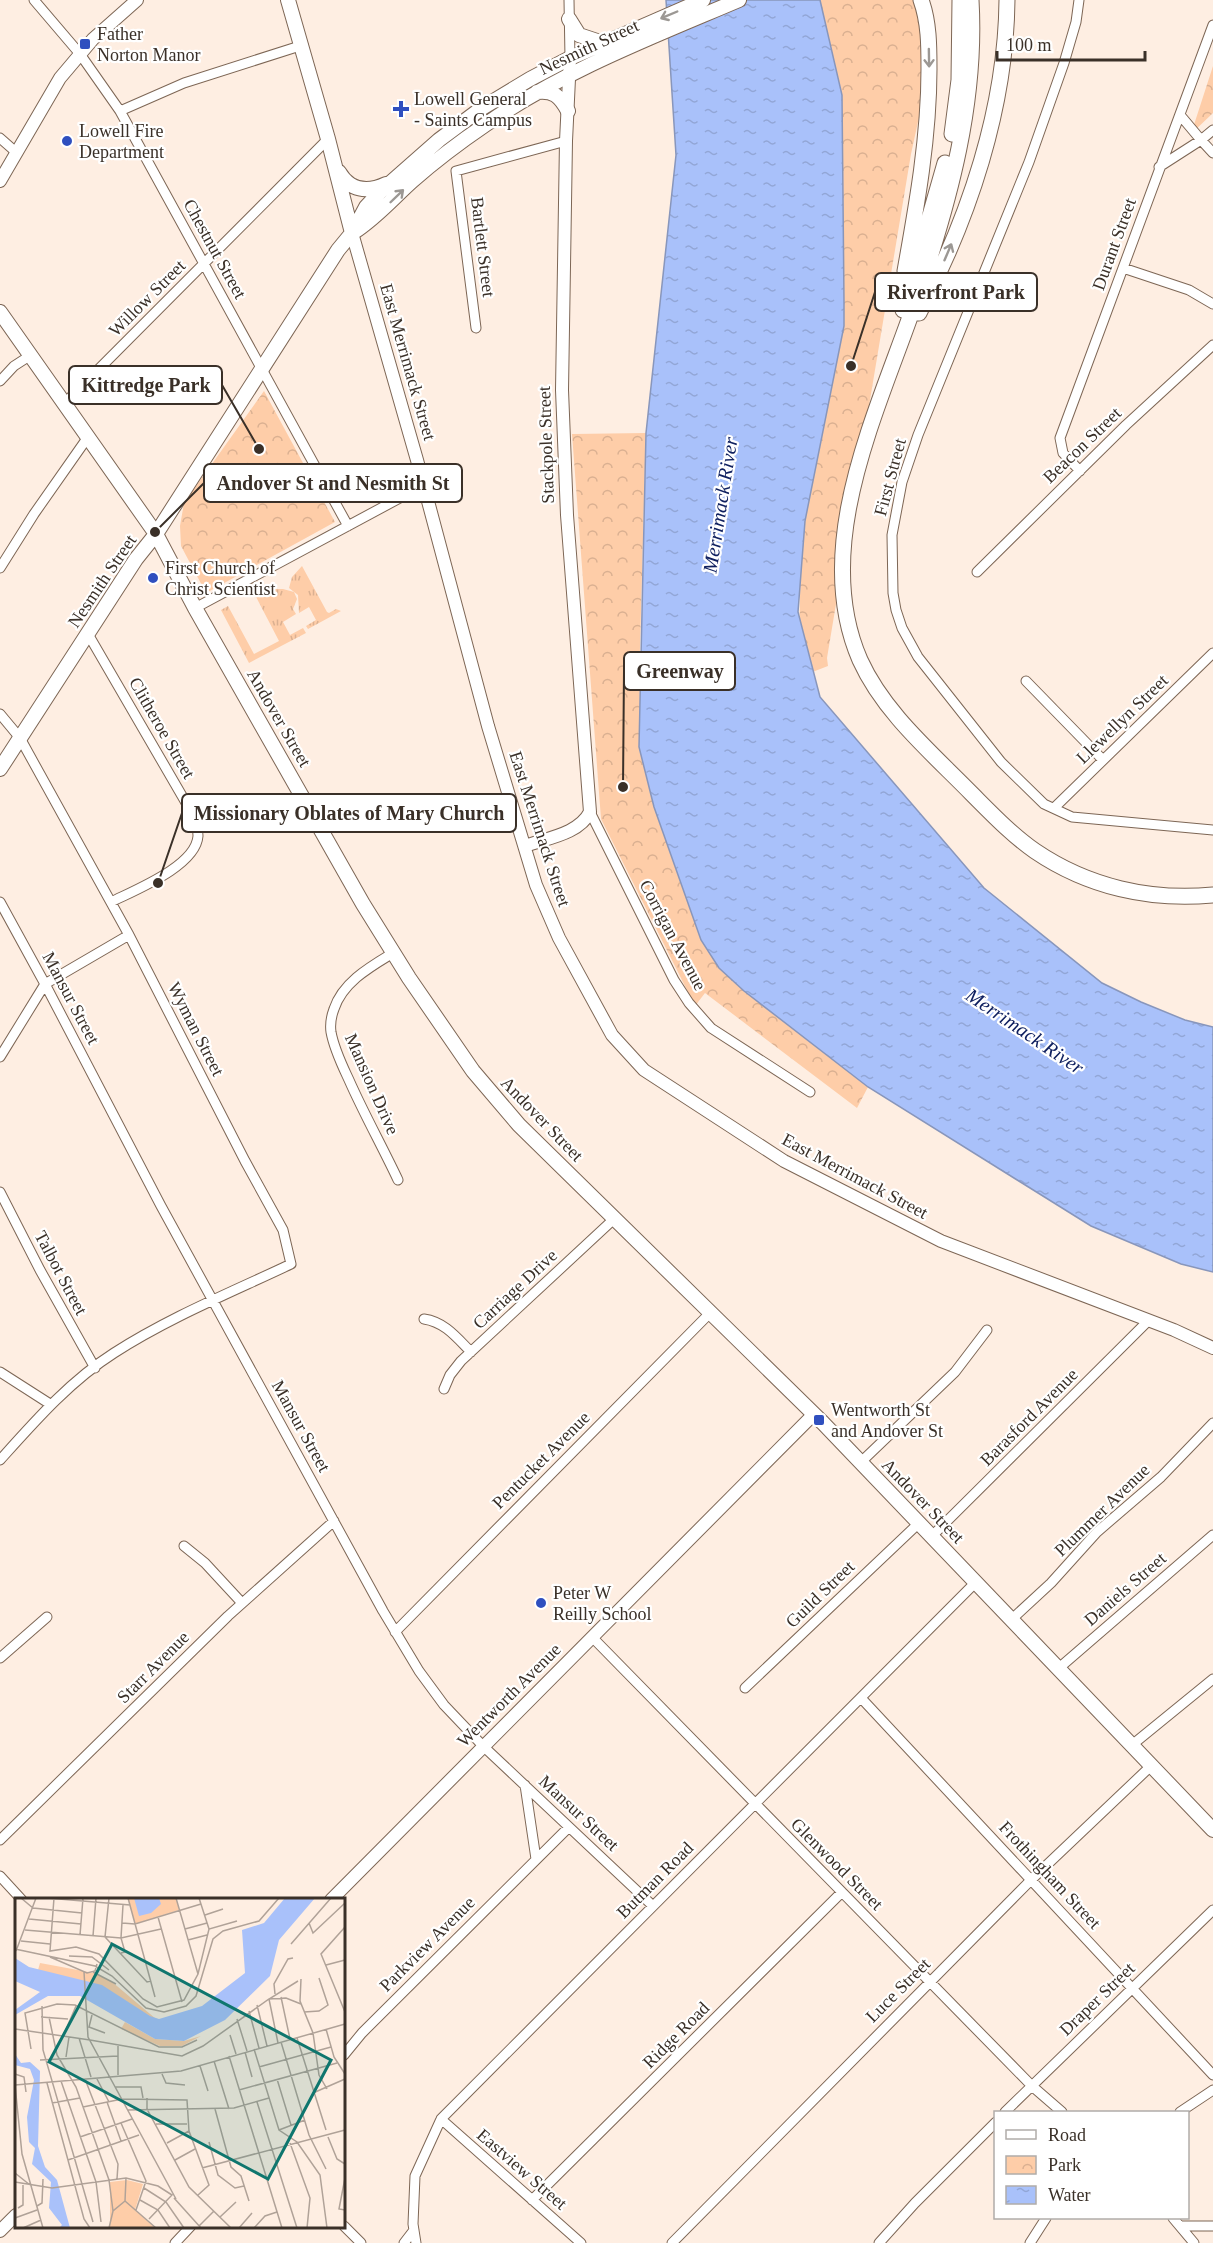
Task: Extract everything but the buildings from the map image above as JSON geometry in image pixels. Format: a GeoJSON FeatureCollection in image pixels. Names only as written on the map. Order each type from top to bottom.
{"type":"FeatureCollection","features":[{"type":"Feature","properties":{"kind":"main road","name":"Nesmith Street"},"geometry":{"type":"LineString","coordinates":[[0,769],[136,559],[156,534],[352,233],[366,207],[390,182],[439,140],[482,108],[570,58],[703,0]]}},
{"type":"Feature","properties":{"kind":"main road","name":"Nesmith Street"},"geometry":{"type":"LineString","coordinates":[[352,233],[374,219],[412,181],[449,152],[485,125],[535,93],[636,44],[740,0]]}},
{"type":"Feature","properties":{"kind":"main road"},"geometry":{"type":"LineString","coordinates":[[886,380],[924,159],[929,61],[927,24],[921,0]]}},
{"type":"Feature","properties":{"kind":"main road"},"geometry":{"type":"LineString","coordinates":[[960,0],[959,80],[951,136],[942,176],[907,292],[886,380],[854,487],[846,525],[842,562],[843,601],[847,620],[860,660],[874,686],[904,724],[1002,824],[1034,851],[1082,877],[1119,889],[1160,896],[1213,895]]}},
{"type":"Feature","properties":{"kind":"main road"},"geometry":{"type":"LineString","coordinates":[[886,380],[918,294],[958,154],[966,115],[971,65],[971,0]]}},
{"type":"Feature","properties":{"kind":"main road"},"geometry":{"type":"LineString","coordinates":[[886,380],[940,271],[976,174],[998,91],[1005,45],[1007,0]]}},
{"type":"Feature","properties":{"kind":"main road","name":"East Merrimack Street"},"geometry":{"type":"LineString","coordinates":[[291,1],[352,233]]}},
{"type":"Feature","properties":{"kind":"main road"},"geometry":{"type":"LineString","coordinates":[[569,19],[579,35],[603,43]]}},
{"type":"Feature","properties":{"kind":"main road"},"geometry":{"type":"LineString","coordinates":[[535,93],[552,92],[562,100],[568,111]]}},
{"type":"Feature","properties":{"kind":"main road"},"geometry":{"type":"LineString","coordinates":[[334,162],[345,181],[360,190],[376,189],[390,182]]}},
{"type":"Feature","properties":{"kind":"main road","name":"Andover Street"},"geometry":{"type":"LineString","coordinates":[[0,312],[156,534],[195,608],[393,953],[437,1022],[488,1090],[519,1125],[814,1414],[1211,1825]]}},
{"type":"Feature","properties":{"kind":"street","name":"Chestnut Street"},"geometry":{"type":"LineString","coordinates":[[34,0],[80,54],[120,111],[348,526]]}},
{"type":"Feature","properties":{"kind":"street"},"geometry":{"type":"LineString","coordinates":[[0,182],[60,78],[93,39],[137,0]]}},
{"type":"Feature","properties":{"kind":"street","name":"Stackpole Street"},"geometry":{"type":"LineString","coordinates":[[569,0],[570,58],[566,141],[562,390],[567,515],[590,812]]}},
{"type":"Feature","properties":{"kind":"street","name":"First Street"},"geometry":{"type":"LineString","coordinates":[[1078,0],[1076,22],[1064,63],[1029,162],[909,460],[896,504],[892,535],[892,576],[896,610],[902,628],[918,657],[1001,762],[1044,804],[1072,817],[1213,830]]}},
{"type":"Feature","properties":{"kind":"street","name":"Durant Street"},"geometry":{"type":"LineString","coordinates":[[1080,471],[1063,453],[1060,438],[1213,25]]}},
{"type":"Feature","properties":{"kind":"street"},"geometry":{"type":"LineString","coordinates":[[120,111],[184,83],[303,45]]}},
{"type":"Feature","properties":{"kind":"street"},"geometry":{"type":"LineString","coordinates":[[1180,115],[1213,153]]}},
{"type":"Feature","properties":{"kind":"street"},"geometry":{"type":"LineString","coordinates":[[1159,167],[1194,147],[1213,130]]}},
{"type":"Feature","properties":{"kind":"street"},"geometry":{"type":"LineString","coordinates":[[0,138],[17,153]]}},
{"type":"Feature","properties":{"kind":"street","name":"Willow Street"},"geometry":{"type":"LineString","coordinates":[[65,403],[328,139]]}},
{"type":"Feature","properties":{"kind":"street","name":"Bartlett Street"},"geometry":{"type":"LineString","coordinates":[[476,328],[456,171],[566,141]]}},
{"type":"Feature","properties":{"kind":"street","name":"East Merrimack Street"},"geometry":{"type":"LineString","coordinates":[[352,233],[424,485],[488,726],[536,885],[552,924],[612,1035],[644,1070],[784,1161],[941,1241],[1149,1320],[1213,1348]]}},
{"type":"Feature","properties":{"kind":"street"},"geometry":{"type":"LineString","coordinates":[[1122,268],[1190,290],[1213,304]]}},
{"type":"Feature","properties":{"kind":"street","name":"Beacon Street"},"geometry":{"type":"LineString","coordinates":[[976,572],[1213,345]]}},
{"type":"Feature","properties":{"kind":"street"},"geometry":{"type":"LineString","coordinates":[[0,381],[14,366],[31,355]]}},
{"type":"Feature","properties":{"kind":"street"},"geometry":{"type":"LineString","coordinates":[[0,568],[34,514],[88,437]]}},
{"type":"Feature","properties":{"kind":"street"},"geometry":{"type":"LineString","coordinates":[[195,608],[424,485]]}},
{"type":"Feature","properties":{"kind":"street","name":"Clitheroe Street"},"geometry":{"type":"LineString","coordinates":[[88,634],[186,801],[198,836],[196,845],[185,861],[111,902]]}},
{"type":"Feature","properties":{"kind":"street","name":"Llewellyn Street"},"geometry":{"type":"LineString","coordinates":[[1054,808],[1213,652]]}},
{"type":"Feature","properties":{"kind":"street"},"geometry":{"type":"LineString","coordinates":[[1026,681],[1103,760]]}},
{"type":"Feature","properties":{"kind":"street","name":"Wyman Street"},"geometry":{"type":"LineString","coordinates":[[0,714],[21,738],[129,935],[245,1161],[284,1230],[291,1264],[213,1300]]}},
{"type":"Feature","properties":{"kind":"street"},"geometry":{"type":"LineString","coordinates":[[525,846],[572,830],[587,819],[590,812]]}},
{"type":"Feature","properties":{"kind":"street","name":"Corrigan Avenue"},"geometry":{"type":"LineString","coordinates":[[590,812],[675,980],[689,1003],[711,1028],[810,1092]]}},
{"type":"Feature","properties":{"kind":"street","name":"Mansur Street"},"geometry":{"type":"LineString","coordinates":[[0,902],[161,1206],[395,1632],[419,1671],[444,1705],[483,1746],[653,1906]]}},
{"type":"Feature","properties":{"kind":"street"},"geometry":{"type":"LineString","coordinates":[[0,1057],[45,984],[129,935]]}},
{"type":"Feature","properties":{"kind":"street","name":"Mansion Drive"},"geometry":{"type":"LineString","coordinates":[[393,953],[351,983],[339,998],[331,1020],[336,1050],[398,1180]]}},
{"type":"Feature","properties":{"kind":"street","name":"Talbot Street"},"geometry":{"type":"LineString","coordinates":[[0,1192],[40,1270],[95,1368]]}},
{"type":"Feature","properties":{"kind":"street","name":"Carriage Drive"},"geometry":{"type":"LineString","coordinates":[[444,1389],[450,1375],[471,1352],[615,1218]]}},
{"type":"Feature","properties":{"kind":"street"},"geometry":{"type":"LineString","coordinates":[[0,1460],[50,1404],[112,1354],[163,1324],[213,1300]]}},
{"type":"Feature","properties":{"kind":"street","name":"Pentucket Avenue"},"geometry":{"type":"LineString","coordinates":[[395,1632],[711,1312]]}},
{"type":"Feature","properties":{"kind":"street"},"geometry":{"type":"LineString","coordinates":[[424,1319],[436,1320],[444,1325],[471,1352]]}},
{"type":"Feature","properties":{"kind":"street","name":"Barasford Avenue"},"geometry":{"type":"LineString","coordinates":[[932,1536],[1149,1320]]}},
{"type":"Feature","properties":{"kind":"street"},"geometry":{"type":"LineString","coordinates":[[861,1462],[955,1372],[987,1330]]}},
{"type":"Feature","properties":{"kind":"street"},"geometry":{"type":"LineString","coordinates":[[0,1372],[50,1404]]}},
{"type":"Feature","properties":{"kind":"street","name":"Wentworth Avenue"},"geometry":{"type":"LineString","coordinates":[[332,1898],[814,1414]]}},
{"type":"Feature","properties":{"kind":"street","name":"Plummer Avenue"},"geometry":{"type":"LineString","coordinates":[[1012,1618],[1051,1583],[1097,1532],[1161,1477],[1213,1424]]}},
{"type":"Feature","properties":{"kind":"street","name":"Starr Avenue"},"geometry":{"type":"LineString","coordinates":[[0,1840],[242,1603],[334,1521]]}},
{"type":"Feature","properties":{"kind":"street","name":"Guild Street"},"geometry":{"type":"LineString","coordinates":[[745,1688],[919,1523]]}},
{"type":"Feature","properties":{"kind":"street","name":"Daniels Street"},"geometry":{"type":"LineString","coordinates":[[1059,1668],[1213,1535]]}},
{"type":"Feature","properties":{"kind":"street"},"geometry":{"type":"LineString","coordinates":[[184,1546],[205,1563],[242,1603]]}},
{"type":"Feature","properties":{"kind":"street","name":"Butman Road"},"geometry":{"type":"LineString","coordinates":[[416,2243],[414,2230],[415,2175],[441,2119],[754,1804],[862,1699],[976,1582]]}},
{"type":"Feature","properties":{"kind":"street"},"geometry":{"type":"LineString","coordinates":[[0,1658],[47,1617]]}},
{"type":"Feature","properties":{"kind":"street","name":"Glenwood Street"},"geometry":{"type":"LineString","coordinates":[[592,1637],[1032,2086],[1061,2111]]}},
{"type":"Feature","properties":{"kind":"street"},"geometry":{"type":"LineString","coordinates":[[1132,1745],[1213,1679]]}},
{"type":"Feature","properties":{"kind":"street","name":"Frothingham Street"},"geometry":{"type":"LineString","coordinates":[[862,1699],[1213,2075]]}},
{"type":"Feature","properties":{"kind":"street","name":"Luce Street"},"geometry":{"type":"LineString","coordinates":[[672,2243],[1032,1880],[1152,1766]]}},
{"type":"Feature","properties":{"kind":"street"},"geometry":{"type":"LineString","coordinates":[[525,1785],[536,1859]]}},
{"type":"Feature","properties":{"kind":"street","name":"Parkview Avenue"},"geometry":{"type":"LineString","coordinates":[[345,2054],[362,2033],[569,1827]]}},
{"type":"Feature","properties":{"kind":"street"},"geometry":{"type":"LineString","coordinates":[[0,1876],[21,1898]]}},
{"type":"Feature","properties":{"kind":"street","name":"Ridge Road"},"geometry":{"type":"LineString","coordinates":[[532,2200],[842,1892]]}},
{"type":"Feature","properties":{"kind":"street","name":"Draper Street"},"geometry":{"type":"LineString","coordinates":[[1006,2111],[1213,1910]]}},
{"type":"Feature","properties":{"kind":"street"},"geometry":{"type":"LineString","coordinates":[[1182,2111],[1213,2090]]}},
{"type":"Feature","properties":{"kind":"street","name":"Eastview Street"},"geometry":{"type":"LineString","coordinates":[[441,2119],[581,2243]]}},
{"type":"Feature","properties":{"kind":"street"},"geometry":{"type":"LineString","coordinates":[[880,2243],[922,2195],[994,2124]]}},
{"type":"Feature","properties":{"kind":"street"},"geometry":{"type":"LineString","coordinates":[[0,2231],[15,2216]]}},
{"type":"Feature","properties":{"kind":"street"},"geometry":{"type":"LineString","coordinates":[[1030,2243],[1045,2219]]}},
{"type":"Feature","properties":{"kind":"street"},"geometry":{"type":"LineString","coordinates":[[1175,2219],[1194,2243]]}},
{"type":"Feature","properties":{"kind":"street"},"geometry":{"type":"LineString","coordinates":[[1182,2226],[1213,2226]]}},
{"type":"Feature","properties":{"kind":"street"},"geometry":{"type":"LineString","coordinates":[[345,2227],[361,2243]]}},
{"type":"Feature","properties":{"kind":"street"},"geometry":{"type":"LineString","coordinates":[[175,2243],[189,2228]]}},
{"type":"Feature","properties":{"kind":"street"},"geometry":{"type":"LineString","coordinates":[[404,2243],[414,2230]]}},
{"type":"Feature","properties":{"kind":"green space"},"geometry":{"type":"Polygon","coordinates":[[[810,0],[914,0],[931,62],[911,154],[827,658],[828,666],[802,676],[799,656],[810,0]]]}},
{"type":"Feature","properties":{"kind":"green space"},"geometry":{"type":"Polygon","coordinates":[[[1213,66],[1213,113],[1191,134],[1213,66]]]}},
{"type":"Feature","properties":{"kind":"green space"},"geometry":{"type":"Polygon","coordinates":[[[264,391],[335,522],[206,593],[181,546],[180,526],[184,503],[264,391]]]}},
{"type":"Feature","properties":{"kind":"green space"},"geometry":{"type":"Polygon","coordinates":[[[646,433],[639,682],[719,968],[744,991],[868,1087],[857,1108],[705,993],[695,1006],[601,819],[572,434],[646,433]]]}},
{"type":"Feature","properties":{"kind":"green space"},"geometry":{"type":"Polygon","coordinates":[[[302,566],[327,612],[336,609],[341,611],[308,629],[306,626],[316,620],[309,607],[299,613],[298,595],[289,588],[292,577],[302,566]]]}},
{"type":"Feature","properties":{"kind":"green space"},"geometry":{"type":"Polygon","coordinates":[[[262,589],[283,589],[294,592],[297,599],[293,609],[296,614],[283,622],[290,635],[303,628],[306,633],[249,663],[221,610],[228,606],[254,654],[279,641],[254,593],[262,589]]]}},
{"type":"Feature","properties":{"kind":"water","name":"Merrimack River"},"geometry":{"type":"Polygon","coordinates":[[[666,0],[820,0],[842,95],[844,326],[805,521],[798,612],[820,697],[984,888],[1102,983],[1185,1020],[1213,1027],[1213,1272],[1181,1264],[1091,1226],[868,1087],[744,991],[719,968],[701,940],[654,807],[639,747],[646,433],[676,155],[666,0]]]}},
{"type":"Feature","properties":{"kind":"place","name":"Father Norton Manor"},"geometry":{"type":"Point","coordinates":[85,44]}},
{"type":"Feature","properties":{"kind":"place","name":"Lowell General - Saints Campus"},"geometry":{"type":"Point","coordinates":[401,109]}},
{"type":"Feature","properties":{"kind":"place","name":"Lowell Fire Department"},"geometry":{"type":"Point","coordinates":[67,141]}},
{"type":"Feature","properties":{"kind":"place","name":"Riverfront Park"},"geometry":{"type":"Point","coordinates":[851,366]}},
{"type":"Feature","properties":{"kind":"place","name":"Kittredge Park"},"geometry":{"type":"Point","coordinates":[259,449]}},
{"type":"Feature","properties":{"kind":"place","name":"Andover St and Nesmith St"},"geometry":{"type":"Point","coordinates":[155,532]}},
{"type":"Feature","properties":{"kind":"place","name":"First Church of Christ Scientist"},"geometry":{"type":"Point","coordinates":[153,578]}},
{"type":"Feature","properties":{"kind":"place","name":"Greenway"},"geometry":{"type":"Point","coordinates":[623,787]}},
{"type":"Feature","properties":{"kind":"place","name":"Missionary Oblates of Mary Church"},"geometry":{"type":"Point","coordinates":[158,883]}},
{"type":"Feature","properties":{"kind":"place","name":"Wentworth St and Andover St"},"geometry":{"type":"Point","coordinates":[819,1420]}},
{"type":"Feature","properties":{"kind":"place","name":"Peter W Reilly School"},"geometry":{"type":"Point","coordinates":[541,1603]}}]}
